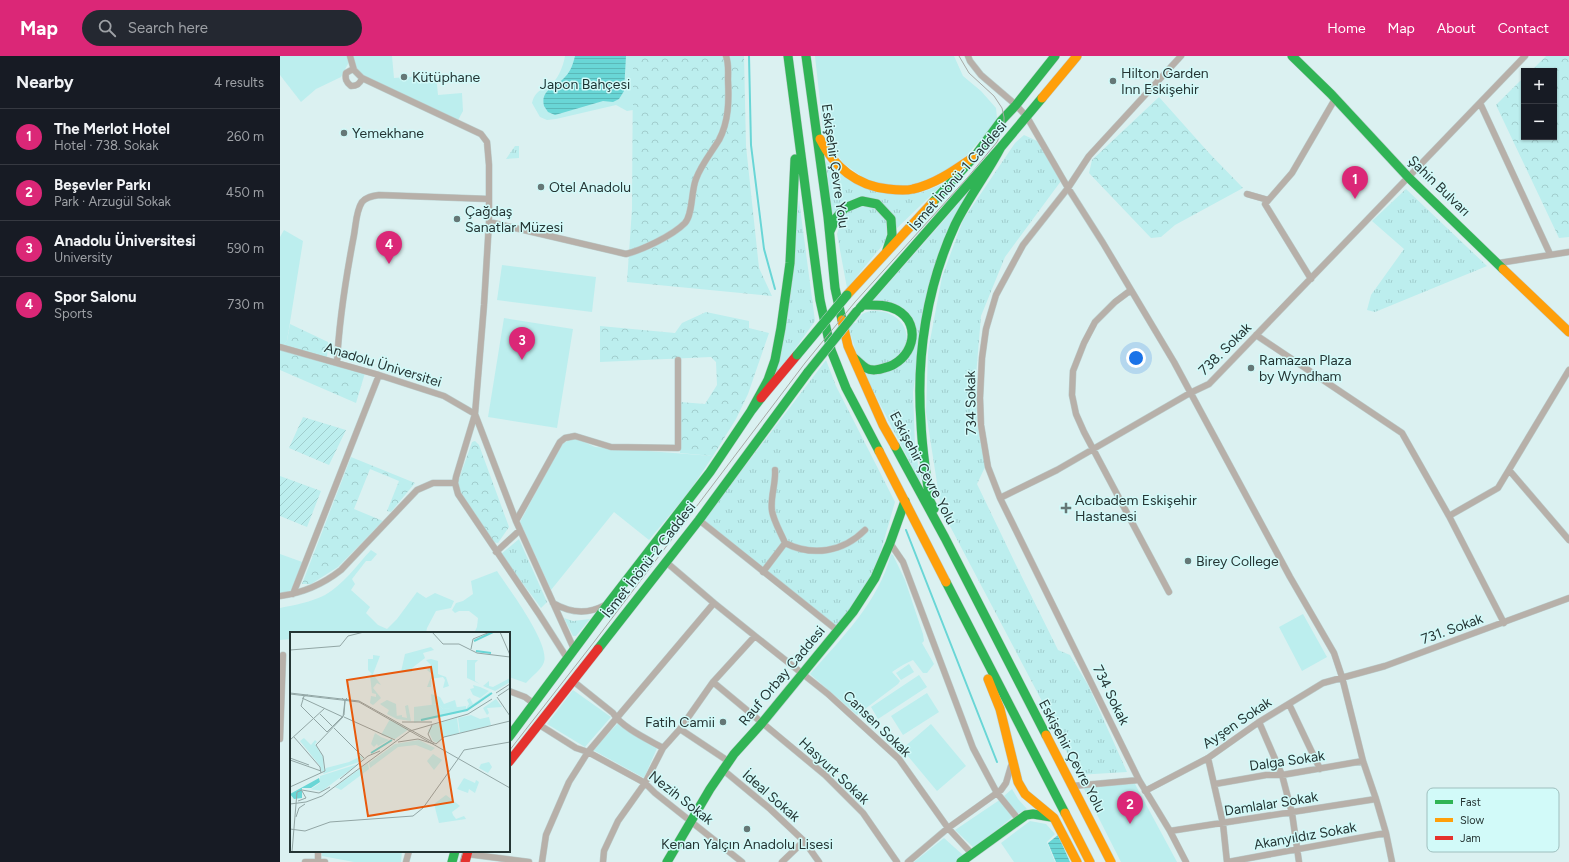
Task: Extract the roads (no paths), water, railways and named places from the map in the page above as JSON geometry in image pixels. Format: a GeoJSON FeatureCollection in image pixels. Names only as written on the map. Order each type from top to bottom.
{"type":"FeatureCollection","features":[{"type":"Feature","properties":{"kind":"main road"},"geometry":{"type":"LineString","coordinates":[[788,56],[796,130],[820,300],[831,350],[846,388],[1090,862]]}},
{"type":"Feature","properties":{"kind":"main road","name":"Eskişehir Çevre Yolu"},"geometry":{"type":"LineString","coordinates":[[806,56],[830,232],[835,288],[848,346],[883,425],[945,538],[1111,862]]}},
{"type":"Feature","properties":{"kind":"main road","name":"İsmet İnönü-1 Caddesi"},"geometry":{"type":"LineString","coordinates":[[797,355],[847,294],[975,156],[1001,121],[1016,105],[1055,56]]}},
{"type":"Feature","properties":{"kind":"main road","name":"İsmet İnönü-1 Caddesi"},"geometry":{"type":"LineString","coordinates":[[808,372],[860,308],[1002,147],[1077,56]]}},
{"type":"Feature","properties":{"kind":"main road","name":"Şahin Bulvarı"},"geometry":{"type":"LineString","coordinates":[[1292,56],[1335,99],[1409,178],[1569,332]]}},
{"type":"Feature","properties":{"kind":"main road"},"geometry":{"type":"LineString","coordinates":[[815,127],[824,149],[840,169],[856,181],[874,187],[894,190],[911,190],[942,178],[975,156]]}},
{"type":"Feature","properties":{"kind":"main road"},"geometry":{"type":"LineString","coordinates":[[751,411],[768,380],[775,360],[781,328],[790,263],[796,130]]}},
{"type":"Feature","properties":{"kind":"main road"},"geometry":{"type":"LineString","coordinates":[[945,538],[930,501],[922,439],[920,373],[926,326],[933,285],[940,260],[963,210],[1002,147]]}},
{"type":"Feature","properties":{"kind":"main road"},"geometry":{"type":"LineString","coordinates":[[830,232],[836,218],[845,208],[862,201],[877,204],[891,219],[892,235],[887,250]]}},
{"type":"Feature","properties":{"kind":"main road"},"geometry":{"type":"LineString","coordinates":[[852,356],[867,369],[877,370],[889,368],[901,361],[910,350],[912,336],[910,324],[902,313],[894,308],[880,305],[860,308]]}},
{"type":"Feature","properties":{"kind":"main road","name":"İsmet İnönü-2 Caddesi"},"geometry":{"type":"LineString","coordinates":[[510,736],[574,648],[710,472],[751,411],[797,355]]}},
{"type":"Feature","properties":{"kind":"main road","name":"İsmet İnönü-2 Caddesi"},"geometry":{"type":"LineString","coordinates":[[510,761],[666,562],[808,372]]}},
{"type":"Feature","properties":{"kind":"main road","name":"Rauf Orbay Caddesi"},"geometry":{"type":"LineString","coordinates":[[667,862],[722,769],[750,734],[762,723],[803,674],[853,612],[874,578],[890,542],[905,500]]}},
{"type":"Feature","properties":{"kind":"main road"},"geometry":{"type":"LineString","coordinates":[[984,656],[988,679],[1000,709],[1013,755],[1018,782],[1025,794],[1054,818],[1077,862]]}},
{"type":"Feature","properties":{"kind":"main road"},"geometry":{"type":"LineString","coordinates":[[961,862],[1026,815],[1033,814],[1054,818]]}},
{"type":"Feature","properties":{"kind":"main road"},"geometry":{"type":"LineString","coordinates":[[452,862],[455,852]]}},
{"type":"Feature","properties":{"kind":"street"},"geometry":{"type":"LineString","coordinates":[[489,222],[626,254],[642,250],[678,229],[686,222],[689,214],[696,179],[724,129],[728,102],[729,67],[726,56]]}},
{"type":"Feature","properties":{"kind":"street"},"geometry":{"type":"LineString","coordinates":[[968,56],[981,75],[1016,105],[1027,117],[1068,188],[1103,243],[1174,362],[1290,577],[1334,653],[1342,677],[1362,761],[1376,799],[1386,833],[1392,862]]}},
{"type":"Feature","properties":{"kind":"street","name":"734 Sokak"},"geometry":{"type":"LineString","coordinates":[[1182,56],[1089,156],[1068,188],[1023,245],[996,295],[986,329],[982,358],[980,398],[981,425],[988,467],[1000,498],[1139,780],[1170,831],[1186,862]]}},
{"type":"Feature","properties":{"kind":"street","name":"738. Sokak"},"geometry":{"type":"LineString","coordinates":[[1000,498],[1094,450],[1190,393],[1209,384],[1525,56]]}},
{"type":"Feature","properties":{"kind":"street"},"geometry":{"type":"LineString","coordinates":[[350,58],[351,69],[362,78],[481,134],[485,137],[487,142],[489,159],[489,222],[476,414],[455,483],[458,494],[567,658]]}},
{"type":"Feature","properties":{"kind":"street"},"geometry":{"type":"LineString","coordinates":[[351,69],[346,73],[345,78],[347,83],[351,86],[356,86],[360,83],[362,78]]}},
{"type":"Feature","properties":{"kind":"street"},"geometry":{"type":"LineString","coordinates":[[1311,279],[1265,204],[1292,173],[1335,99]]}},
{"type":"Feature","properties":{"kind":"street"},"geometry":{"type":"LineString","coordinates":[[1480,103],[1550,254]]}},
{"type":"Feature","properties":{"kind":"street"},"geometry":{"type":"LineString","coordinates":[[1247,194],[1268,200]]}},
{"type":"Feature","properties":{"kind":"street"},"geometry":{"type":"LineString","coordinates":[[338,363],[338,340],[352,244],[359,208],[363,200],[370,196],[489,199]]}},
{"type":"Feature","properties":{"kind":"street"},"geometry":{"type":"LineString","coordinates":[[1499,263],[1569,252]]}},
{"type":"Feature","properties":{"kind":"street"},"geometry":{"type":"LineString","coordinates":[[1131,290],[1115,302],[1095,322],[1084,343],[1073,371],[1072,395],[1076,414],[1169,592]]}},
{"type":"Feature","properties":{"kind":"street"},"geometry":{"type":"LineString","coordinates":[[1256,335],[1402,433],[1449,516],[1504,623]]}},
{"type":"Feature","properties":{"kind":"street","name":"Anadolu Üniversitei"},"geometry":{"type":"LineString","coordinates":[[280,347],[379,375],[444,396],[476,414]]}},
{"type":"Feature","properties":{"kind":"street"},"geometry":{"type":"LineString","coordinates":[[516,521],[560,442],[565,438],[578,436],[612,447],[678,448],[678,360]]}},
{"type":"Feature","properties":{"kind":"street"},"geometry":{"type":"LineString","coordinates":[[1449,516],[1498,488],[1569,370]]}},
{"type":"Feature","properties":{"kind":"street"},"geometry":{"type":"LineString","coordinates":[[293,594],[379,375]]}},
{"type":"Feature","properties":{"kind":"street"},"geometry":{"type":"LineString","coordinates":[[476,414],[516,521],[574,648]]}},
{"type":"Feature","properties":{"kind":"street"},"geometry":{"type":"LineString","coordinates":[[775,470],[772,512],[785,543],[798,550],[806,551],[816,552],[835,549],[858,538],[865,530]]}},
{"type":"Feature","properties":{"kind":"street"},"geometry":{"type":"LineString","coordinates":[[1509,470],[1569,540]]}},
{"type":"Feature","properties":{"kind":"street"},"geometry":{"type":"LineString","coordinates":[[280,596],[293,594],[320,584],[341,570],[417,490],[433,483],[455,483]]}},
{"type":"Feature","properties":{"kind":"street"},"geometry":{"type":"LineString","coordinates":[[698,520],[838,631]]}},
{"type":"Feature","properties":{"kind":"street"},"geometry":{"type":"LineString","coordinates":[[496,552],[520,530]]}},
{"type":"Feature","properties":{"kind":"street"},"geometry":{"type":"LineString","coordinates":[[890,542],[903,562],[973,748],[997,793],[1019,820]]}},
{"type":"Feature","properties":{"kind":"street"},"geometry":{"type":"LineString","coordinates":[[763,572],[785,543]]}},
{"type":"Feature","properties":{"kind":"street","name":"Cansen Sokak"},"geometry":{"type":"LineString","coordinates":[[666,562],[754,636],[828,694],[899,759],[948,828],[972,854]]}},
{"type":"Feature","properties":{"kind":"street","name":"731. Sokak"},"geometry":{"type":"LineString","coordinates":[[1342,677],[1385,666],[1569,598]]}},
{"type":"Feature","properties":{"kind":"street"},"geometry":{"type":"LineString","coordinates":[[553,603],[562,608],[580,612],[600,608],[608,604]]}},
{"type":"Feature","properties":{"kind":"street"},"geometry":{"type":"LineString","coordinates":[[542,862],[546,835],[569,782],[588,752],[714,603]]}},
{"type":"Feature","properties":{"kind":"street"},"geometry":{"type":"LineString","coordinates":[[603,862],[604,851],[618,821],[645,783],[662,748],[680,729],[713,682],[754,636]]}},
{"type":"Feature","properties":{"kind":"street"},"geometry":{"type":"LineString","coordinates":[[280,740],[282,656]]}},
{"type":"Feature","properties":{"kind":"street","name":"Ayşen Sokak"},"geometry":{"type":"LineString","coordinates":[[1145,791],[1208,758],[1259,722],[1323,683],[1342,677]]}},
{"type":"Feature","properties":{"kind":"street"},"geometry":{"type":"LineString","coordinates":[[572,681],[614,713],[616,719],[662,748]]}},
{"type":"Feature","properties":{"kind":"street","name":"Hasyurt Sokak"},"geometry":{"type":"LineString","coordinates":[[713,682],[825,775],[863,813],[897,862]]}},
{"type":"Feature","properties":{"kind":"street"},"geometry":{"type":"LineString","coordinates":[[510,691],[525,697],[533,703]]}},
{"type":"Feature","properties":{"kind":"street"},"geometry":{"type":"LineString","coordinates":[[1289,704],[1320,769]]}},
{"type":"Feature","properties":{"kind":"street"},"geometry":{"type":"LineString","coordinates":[[1259,722],[1282,775],[1292,813],[1299,862]]}},
{"type":"Feature","properties":{"kind":"street","name":"Nezih Sokak"},"geometry":{"type":"LineString","coordinates":[[538,724],[576,748],[588,752],[645,783],[655,793],[742,862]]}},
{"type":"Feature","properties":{"kind":"street"},"geometry":{"type":"LineString","coordinates":[[680,729],[728,761]]}},
{"type":"Feature","properties":{"kind":"street"},"geometry":{"type":"LineString","coordinates":[[908,862],[948,828],[997,793],[1006,783],[1011,772],[1013,755]]}},
{"type":"Feature","properties":{"kind":"street"},"geometry":{"type":"LineString","coordinates":[[1208,758],[1223,824],[1228,862]]}},
{"type":"Feature","properties":{"kind":"street","name":"Dalga Sokak"},"geometry":{"type":"LineString","coordinates":[[1215,784],[1266,775],[1282,775],[1362,761]]}},
{"type":"Feature","properties":{"kind":"street","name":"İdeal Sokak"},"geometry":{"type":"LineString","coordinates":[[722,769],[770,808],[804,842],[819,862]]}},
{"type":"Feature","properties":{"kind":"street"},"geometry":{"type":"LineString","coordinates":[[1073,786],[1139,780]]}},
{"type":"Feature","properties":{"kind":"street","name":"Damlalar Sokak"},"geometry":{"type":"LineString","coordinates":[[1170,831],[1223,824],[1376,799]]}},
{"type":"Feature","properties":{"kind":"street","name":"Akanyıldız Sokak"},"geometry":{"type":"LineString","coordinates":[[1228,862],[1386,833]]}},
{"type":"Feature","properties":{"kind":"street"},"geometry":{"type":"LineString","coordinates":[[782,862],[804,842]]}},
{"type":"Feature","properties":{"kind":"street"},"geometry":{"type":"LineString","coordinates":[[305,862],[320,862],[318,852]]}},
{"type":"Feature","properties":{"kind":"street"},"geometry":{"type":"LineString","coordinates":[[406,862],[409,852]]}},
{"type":"Feature","properties":{"kind":"street"},"geometry":{"type":"LineString","coordinates":[[467,856],[529,862]]}},
{"type":"Feature","properties":{"kind":"water","name":"Japon Bahçesi"},"geometry":{"type":"Polygon","coordinates":[[[575,56],[626,56],[624,91],[619,99],[613,102],[603,101],[555,115],[548,112],[544,106],[544,96],[567,75],[572,67],[575,56]]]}},
{"type":"Feature","properties":{"kind":"water"},"geometry":{"type":"Polygon","coordinates":[[[1058,835],[1070,862],[1056,862],[1048,843],[1058,835]]]}},
{"type":"Feature","properties":{"kind":"waterway"},"geometry":{"type":"LineString","coordinates":[[749,56],[751,145],[764,249],[775,289]]}},
{"type":"Feature","properties":{"kind":"waterway"},"geometry":{"type":"LineString","coordinates":[[906,530],[997,762]]}},
{"type":"Feature","properties":{"kind":"tram line"},"geometry":{"type":"LineString","coordinates":[[510,750],[594,642],[805,363],[855,302],[968,177],[997,142],[1004,127],[1002,108],[994,96],[969,73],[959,56]]}},
{"type":"Feature","properties":{"kind":"tram line"},"geometry":{"type":"LineString","coordinates":[[460,862],[463,852]]}},
{"type":"Feature","properties":{"kind":"place","name":"Kütüphane"},"geometry":{"type":"Point","coordinates":[404,77]}},
{"type":"Feature","properties":{"kind":"place","name":"Hilton Garden Inn Eskişehir"},"geometry":{"type":"Point","coordinates":[1113,81]}},
{"type":"Feature","properties":{"kind":"place","name":"Yemekhane"},"geometry":{"type":"Point","coordinates":[344,133]}},
{"type":"Feature","properties":{"kind":"place","name":"Otel Anadolu"},"geometry":{"type":"Point","coordinates":[541,187]}},
{"type":"Feature","properties":{"kind":"place","name":"The Merlot Hotel"},"geometry":{"type":"Point","coordinates":[1355,199]}},
{"type":"Feature","properties":{"kind":"place","name":"Çağdaş Sanatlar Müzesi"},"geometry":{"type":"Point","coordinates":[457,219]}},
{"type":"Feature","properties":{"kind":"place","name":"Spor Salonu"},"geometry":{"type":"Point","coordinates":[389,264]}},
{"type":"Feature","properties":{"kind":"place","name":"Anadolu Üniversitesi"},"geometry":{"type":"Point","coordinates":[522,360]}},
{"type":"Feature","properties":{"kind":"place","name":"Ramazan Plaza by Wyndham"},"geometry":{"type":"Point","coordinates":[1251,368]}},
{"type":"Feature","properties":{"kind":"place","name":"Acıbadem Eskişehir Hastanesi"},"geometry":{"type":"Point","coordinates":[1066,508]}},
{"type":"Feature","properties":{"kind":"place","name":"Birey College"},"geometry":{"type":"Point","coordinates":[1188,561]}},
{"type":"Feature","properties":{"kind":"place","name":"Fatih Camii"},"geometry":{"type":"Point","coordinates":[723,722]}},
{"type":"Feature","properties":{"kind":"place","name":"Beşevler Parkı"},"geometry":{"type":"Point","coordinates":[1130,824]}},
{"type":"Feature","properties":{"kind":"place","name":"Kenan Yalçın Anadolu Lisesi"},"geometry":{"type":"Point","coordinates":[747,829]}}]}
